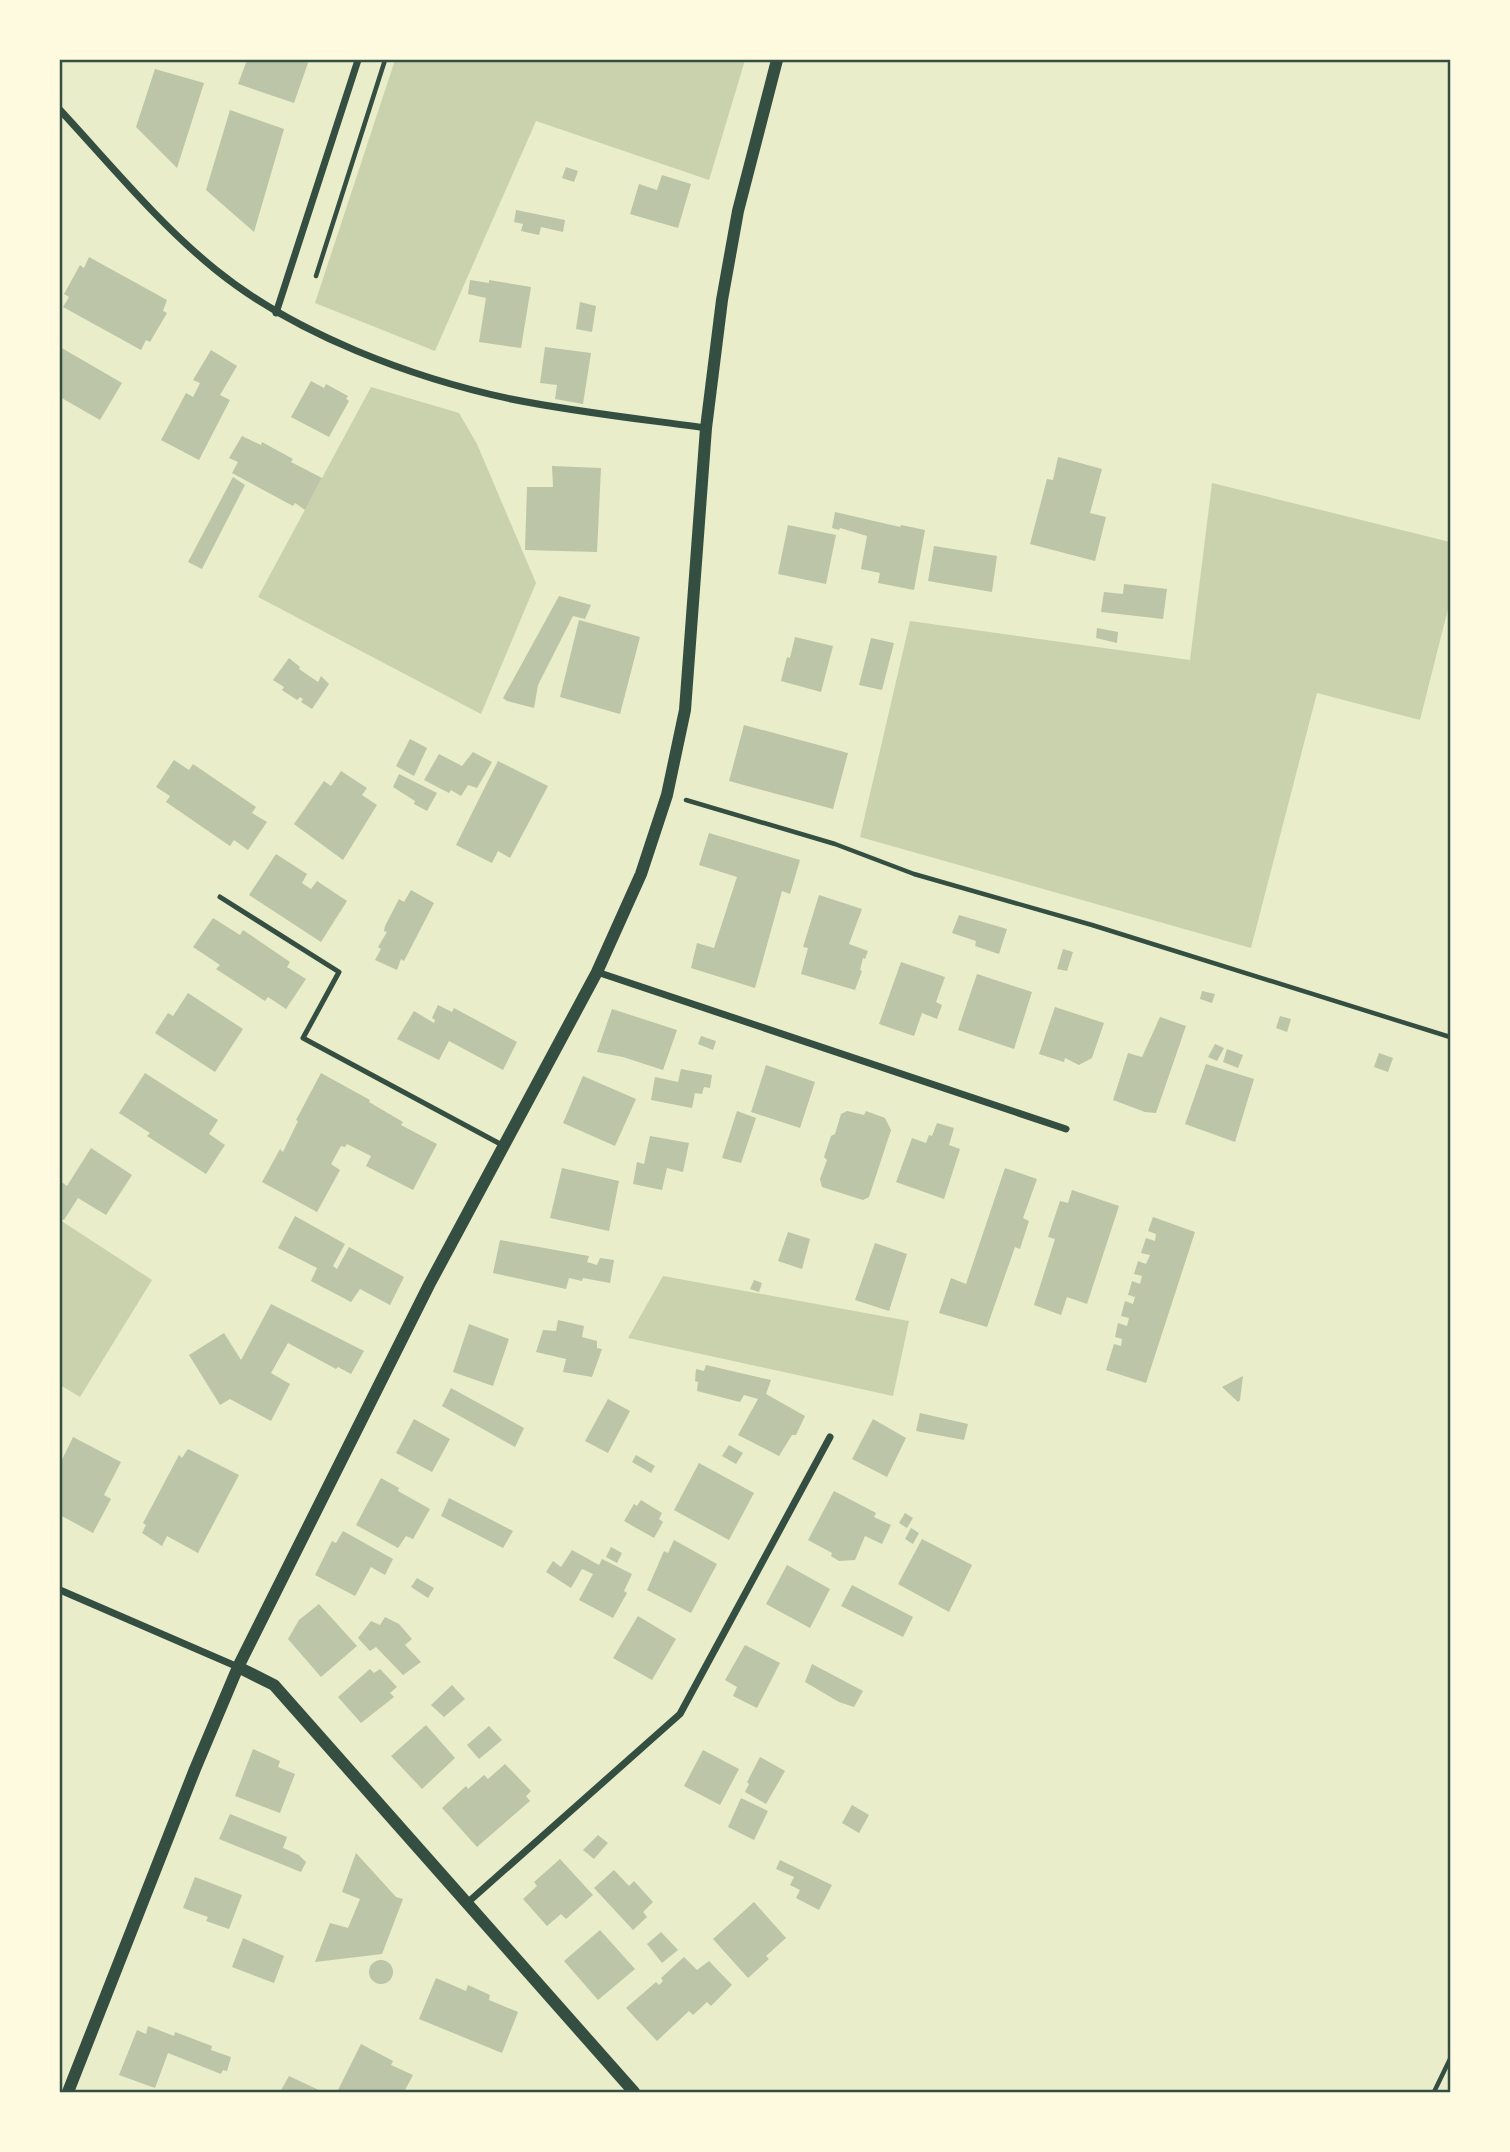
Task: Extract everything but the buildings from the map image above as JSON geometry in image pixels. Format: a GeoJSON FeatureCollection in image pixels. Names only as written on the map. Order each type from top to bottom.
{"type":"FeatureCollection","features":[{"type":"Feature","properties":{"kind":"street"},"geometry":{"type":"LineString","coordinates":[[276,313],[358,60]]}},
{"type":"Feature","properties":{"kind":"street"},"geometry":{"type":"LineString","coordinates":[[68,2092],[238,1667],[385,1370],[597,972],[641,874],[667,795],[685,710],[706,428],[729,254],[777,60]]}},
{"type":"Feature","properties":{"kind":"street"},"geometry":{"type":"LineString","coordinates":[[60,110],[168,225],[215,269],[276,313],[376,358],[446,382],[512,399],[706,428]]}},
{"type":"Feature","properties":{"kind":"street"},"geometry":{"type":"LineString","coordinates":[[597,972],[1066,1129]]}},
{"type":"Feature","properties":{"kind":"street"},"geometry":{"type":"LineString","coordinates":[[466,1905],[680,1714],[830,1437]]}},
{"type":"Feature","properties":{"kind":"street"},"geometry":{"type":"LineString","coordinates":[[60,1590],[274,1685],[634,2092]]}},
{"type":"Feature","properties":{"kind":"lane"},"geometry":{"type":"LineString","coordinates":[[220,897],[339,972],[303,1038],[504,1146]]}},
{"type":"Feature","properties":{"kind":"path"},"geometry":{"type":"LineString","coordinates":[[316,276],[385,60]]}},
{"type":"Feature","properties":{"kind":"path"},"geometry":{"type":"LineString","coordinates":[[667,795],[835,844],[914,874],[1092,925],[1451,1037]]}},
{"type":"Feature","properties":{"kind":"path"},"geometry":{"type":"LineString","coordinates":[[1434,2092],[1451,2059]]}},
{"type":"Feature","properties":{"kind":"green space"},"geometry":{"type":"Polygon","coordinates":[[[395,60],[745,60],[709,180],[536,121],[435,351],[315,303],[395,60]]]}},
{"type":"Feature","properties":{"kind":"green space"},"geometry":{"type":"Polygon","coordinates":[[[371,387],[459,413],[477,444],[536,583],[481,714],[258,597],[371,387]]]}},
{"type":"Feature","properties":{"kind":"green space"},"geometry":{"type":"Polygon","coordinates":[[[1212,483],[1450,542],[1450,601],[1420,720],[1317,693],[1251,948],[860,837],[910,621],[1190,660],[1212,483]]]}},
{"type":"Feature","properties":{"kind":"green space"},"geometry":{"type":"Polygon","coordinates":[[[60,1220],[152,1280],[80,1397],[60,1385],[60,1220]]]}},
{"type":"Feature","properties":{"kind":"green space"},"geometry":{"type":"Polygon","coordinates":[[[663,1276],[909,1321],[893,1396],[628,1338],[663,1276]]]}}]}
